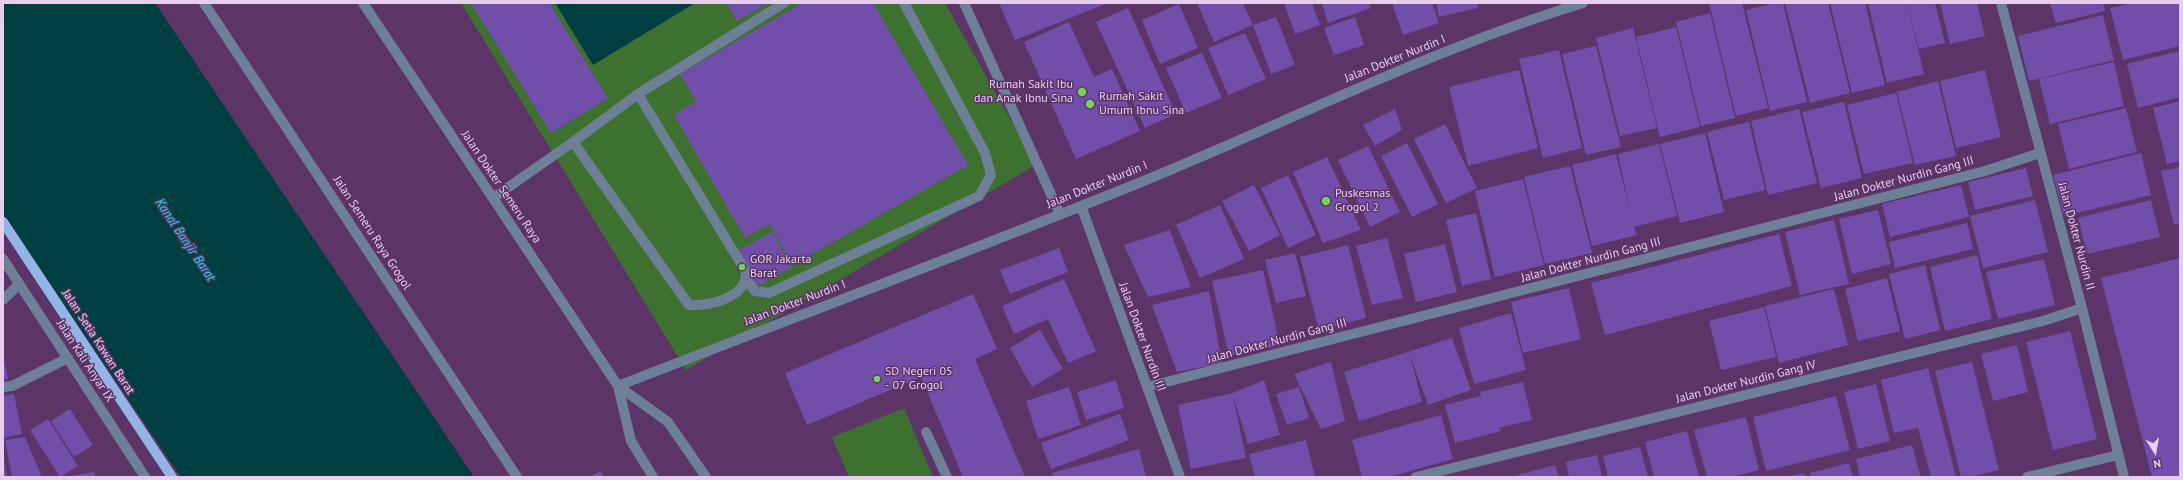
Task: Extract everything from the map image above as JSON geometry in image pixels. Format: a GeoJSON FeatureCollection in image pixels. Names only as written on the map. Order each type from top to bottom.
{"type":"FeatureCollection","features":[{"type":"Feature","properties":{"kind":"main road","name":"Jalan Setia Kawan Barat"},"geometry":{"type":"LineString","coordinates":[[3,222],[172,477]]}},
{"type":"Feature","properties":{"kind":"street","name":"Jalan Semeru Raya Grogol"},"geometry":{"type":"LineString","coordinates":[[204,3],[517,477]]}},
{"type":"Feature","properties":{"kind":"street","name":"Jalan Dokter Semeru Raya"},"geometry":{"type":"LineString","coordinates":[[363,3],[618,386],[631,442],[653,477]]}},
{"type":"Feature","properties":{"kind":"street"},"geometry":{"type":"LineString","coordinates":[[494,198],[638,94],[784,3]]}},
{"type":"Feature","properties":{"kind":"street"},"geometry":{"type":"LineString","coordinates":[[746,279],[755,291],[769,293],[980,196],[992,175],[986,153],[904,3]]}},
{"type":"Feature","properties":{"kind":"street"},"geometry":{"type":"LineString","coordinates":[[964,3],[1060,214]]}},
{"type":"Feature","properties":{"kind":"street","name":"Jalan Dokter Nurdin I"},"geometry":{"type":"LineString","coordinates":[[618,386],[1120,191],[1358,88],[1545,15],[1583,3]]}},
{"type":"Feature","properties":{"kind":"street","name":"Jalan Dokter Nurdin II"},"geometry":{"type":"LineString","coordinates":[[2002,3],[2040,153],[2082,308],[2124,477]]}},
{"type":"Feature","properties":{"kind":"street"},"geometry":{"type":"LineString","coordinates":[[573,142],[689,305],[703,306],[718,302],[738,291],[746,279],[746,272],[638,94]]}},
{"type":"Feature","properties":{"kind":"street","name":"Jalan Dokter Nurdin Gang III"},"geometry":{"type":"LineString","coordinates":[[1147,387],[1985,171],[2040,153]]}},
{"type":"Feature","properties":{"kind":"street","name":"Jalan Dokter Nurdin III"},"geometry":{"type":"LineString","coordinates":[[1081,206],[1180,477]]}},
{"type":"Feature","properties":{"kind":"street","name":"Jalan Kali Anyar IX"},"geometry":{"type":"LineString","coordinates":[[3,259],[145,477]]}},
{"type":"Feature","properties":{"kind":"street"},"geometry":{"type":"LineString","coordinates":[[3,300],[19,284]]}},
{"type":"Feature","properties":{"kind":"street","name":"Jalan Dokter Nurdin Gang IV"},"geometry":{"type":"LineString","coordinates":[[1416,477],[2035,323],[2082,308]]}},
{"type":"Feature","properties":{"kind":"street"},"geometry":{"type":"LineString","coordinates":[[3,387],[12,386],[68,358]]}},
{"type":"Feature","properties":{"kind":"street","name":"Jalan Dokter Semeru Raya"},"geometry":{"type":"LineString","coordinates":[[618,386],[668,422],[706,477]]}},
{"type":"Feature","properties":{"kind":"street"},"geometry":{"type":"LineString","coordinates":[[926,432],[947,477]]}},
{"type":"Feature","properties":{"kind":"street"},"geometry":{"type":"LineString","coordinates":[[2027,477],[2118,455]]}},
{"type":"Feature","properties":{"kind":"green space","name":"GOR Jakarta Barat"},"geometry":{"type":"Polygon","coordinates":[[[461,3],[945,3],[1036,165],[686,370],[461,3]]]}},
{"type":"Feature","properties":{"kind":"green space"},"geometry":{"type":"Polygon","coordinates":[[[904,408],[933,477],[849,477],[832,437],[904,408]]]}},
{"type":"Feature","properties":{"kind":"water","name":"Kanal Banjir Barat"},"geometry":{"type":"Polygon","coordinates":[[[3,3],[155,3],[474,477],[181,477],[3,215],[3,3]]]}},
{"type":"Feature","properties":{"kind":"water"},"geometry":{"type":"Polygon","coordinates":[[[555,3],[695,3],[593,65],[555,3]]]}},
{"type":"Feature","properties":{"kind":"building"},"geometry":{"type":"Polygon","coordinates":[[[471,3],[549,3],[608,98],[551,133],[471,3]]]}},
{"type":"Feature","properties":{"kind":"building"},"geometry":{"type":"Polygon","coordinates":[[[726,3],[768,3],[737,21],[726,3]]]}},
{"type":"Feature","properties":{"kind":"building"},"geometry":{"type":"Polygon","coordinates":[[[802,3],[873,3],[968,165],[793,265],[769,224],[745,238],[674,115],[696,101],[680,74],[802,3]]]}},
{"type":"Feature","properties":{"kind":"building"},"geometry":{"type":"Polygon","coordinates":[[[999,3],[1108,3],[1015,40],[999,3]]]}},
{"type":"Feature","properties":{"kind":"building"},"geometry":{"type":"Polygon","coordinates":[[[1197,3],[1243,3],[1253,25],[1214,42],[1197,3]]]}},
{"type":"Feature","properties":{"kind":"building"},"geometry":{"type":"Polygon","coordinates":[[[1284,3],[1312,3],[1320,25],[1295,34],[1284,3]]]}},
{"type":"Feature","properties":{"kind":"building"},"geometry":{"type":"Polygon","coordinates":[[[1322,3],[1369,3],[1371,8],[1328,23],[1322,3]]]}},
{"type":"Feature","properties":{"kind":"building"},"geometry":{"type":"Polygon","coordinates":[[[1392,3],[1432,3],[1439,23],[1403,35],[1392,3]]]}},
{"type":"Feature","properties":{"kind":"building"},"geometry":{"type":"Polygon","coordinates":[[[1436,3],[1477,3],[1478,8],[1439,17],[1436,3]]]}},
{"type":"Feature","properties":{"kind":"building"},"geometry":{"type":"Polygon","coordinates":[[[1709,3],[1742,3],[1768,108],[1736,116],[1709,3]]]}},
{"type":"Feature","properties":{"kind":"building"},"geometry":{"type":"Polygon","coordinates":[[[1774,3],[1783,3],[1807,102],[1770,111],[1746,10],[1774,3]]]}},
{"type":"Feature","properties":{"kind":"building"},"geometry":{"type":"Polygon","coordinates":[[[1785,3],[1828,3],[1850,93],[1810,103],[1785,3]]]}},
{"type":"Feature","properties":{"kind":"building"},"geometry":{"type":"Polygon","coordinates":[[[1830,3],[1865,3],[1885,85],[1852,93],[1830,3]]]}},
{"type":"Feature","properties":{"kind":"building"},"geometry":{"type":"Polygon","coordinates":[[[1868,3],[1907,3],[1924,74],[1887,83],[1868,3]]]}},
{"type":"Feature","properties":{"kind":"building"},"geometry":{"type":"Polygon","coordinates":[[[1907,3],[1935,3],[1945,43],[1919,49],[1907,3]]]}},
{"type":"Feature","properties":{"kind":"building"},"geometry":{"type":"Polygon","coordinates":[[[1940,3],[1977,3],[1985,36],[1950,44],[1940,3]]]}},
{"type":"Feature","properties":{"kind":"building"},"geometry":{"type":"Polygon","coordinates":[[[2050,3],[2103,3],[2105,11],[2056,23],[2050,3]]]}},
{"type":"Feature","properties":{"kind":"building"},"geometry":{"type":"Polygon","coordinates":[[[2132,3],[2180,3],[2180,46],[2123,60],[2110,8],[2132,3]]]}},
{"type":"Feature","properties":{"kind":"building"},"geometry":{"type":"Polygon","coordinates":[[[1179,4],[1198,48],[1160,64],[1142,20],[1179,4]]]}},
{"type":"Feature","properties":{"kind":"building"},"geometry":{"type":"Polygon","coordinates":[[[1128,8],[1176,114],[1145,128],[1096,22],[1128,8]]]}},
{"type":"Feature","properties":{"kind":"building"},"geometry":{"type":"Polygon","coordinates":[[[1710,13],[1735,118],[1701,126],[1676,22],[1710,13]]]}},
{"type":"Feature","properties":{"kind":"building"},"geometry":{"type":"Polygon","coordinates":[[[2103,15],[2114,60],[2029,81],[2018,36],[2103,15]]]}},
{"type":"Feature","properties":{"kind":"building"},"geometry":{"type":"Polygon","coordinates":[[[1276,17],[1295,65],[1271,74],[1253,25],[1276,17]]]}},
{"type":"Feature","properties":{"kind":"building"},"geometry":{"type":"Polygon","coordinates":[[[1355,17],[1364,45],[1334,55],[1324,28],[1355,17]]]}},
{"type":"Feature","properties":{"kind":"building","name":"Rumah Sakit Umum Ibnu Sina"},"geometry":{"type":"Polygon","coordinates":[[[1069,22],[1094,77],[1112,69],[1140,131],[1076,159],[1024,42],[1069,22]]]}},
{"type":"Feature","properties":{"kind":"building"},"geometry":{"type":"Polygon","coordinates":[[[1676,27],[1700,127],[1660,137],[1636,37],[1676,27]]]}},
{"type":"Feature","properties":{"kind":"building"},"geometry":{"type":"Polygon","coordinates":[[[1633,28],[1657,128],[1620,136],[1596,38],[1633,28]]]}},
{"type":"Feature","properties":{"kind":"building"},"geometry":{"type":"Polygon","coordinates":[[[1245,33],[1266,79],[1228,95],[1208,48],[1245,33]]]}},
{"type":"Feature","properties":{"kind":"building"},"geometry":{"type":"Polygon","coordinates":[[[1596,46],[1621,147],[1586,155],[1562,54],[1596,46]]]}},
{"type":"Feature","properties":{"kind":"building"},"geometry":{"type":"Polygon","coordinates":[[[1559,50],[1582,148],[1543,158],[1519,59],[1559,50]]]}},
{"type":"Feature","properties":{"kind":"building"},"geometry":{"type":"Polygon","coordinates":[[[2180,51],[2180,97],[2138,108],[2127,64],[2180,51]]]}},
{"type":"Feature","properties":{"kind":"building"},"geometry":{"type":"Polygon","coordinates":[[[1202,53],[1222,98],[1186,113],[1166,68],[1202,53]]]}},
{"type":"Feature","properties":{"kind":"building"},"geometry":{"type":"Polygon","coordinates":[[[2114,62],[2124,106],[2050,124],[2039,79],[2114,62]]]}},
{"type":"Feature","properties":{"kind":"building"},"geometry":{"type":"Polygon","coordinates":[[[1519,70],[1538,148],[1468,166],[1449,87],[1519,70]]]}},
{"type":"Feature","properties":{"kind":"building"},"geometry":{"type":"Polygon","coordinates":[[[1985,70],[2001,137],[1956,148],[1940,81],[1985,70]]]}},
{"type":"Feature","properties":{"kind":"building"},"geometry":{"type":"Polygon","coordinates":[[[1938,81],[1956,156],[1915,165],[1897,92],[1938,81]]]}},
{"type":"Feature","properties":{"kind":"building"},"geometry":{"type":"Polygon","coordinates":[[[1896,93],[1913,163],[1864,174],[1847,105],[1896,93]]]}},
{"type":"Feature","properties":{"kind":"building"},"geometry":{"type":"Polygon","coordinates":[[[2180,101],[2180,161],[2167,164],[2153,108],[2180,101]]]}},
{"type":"Feature","properties":{"kind":"building"},"geometry":{"type":"Polygon","coordinates":[[[1844,102],[1862,178],[1821,188],[1802,112],[1844,102]]]}},
{"type":"Feature","properties":{"kind":"building"},"geometry":{"type":"Polygon","coordinates":[[[2126,108],[2137,152],[2069,169],[2058,124],[2126,108]]]}},
{"type":"Feature","properties":{"kind":"building"},"geometry":{"type":"Polygon","coordinates":[[[1395,109],[1402,130],[1375,146],[1363,125],[1395,109]]]}},
{"type":"Feature","properties":{"kind":"building"},"geometry":{"type":"Polygon","coordinates":[[[1799,109],[1817,183],[1768,195],[1751,121],[1799,109]]]}},
{"type":"Feature","properties":{"kind":"building"},"geometry":{"type":"Polygon","coordinates":[[[1749,122],[1765,190],[1724,200],[1707,132],[1749,122]]]}},
{"type":"Feature","properties":{"kind":"building"},"geometry":{"type":"Polygon","coordinates":[[[1445,124],[1477,188],[1446,203],[1414,139],[1445,124]]]}},
{"type":"Feature","properties":{"kind":"building"},"geometry":{"type":"Polygon","coordinates":[[[1705,133],[1724,212],[1680,223],[1660,144],[1705,133]]]}},
{"type":"Feature","properties":{"kind":"building"},"geometry":{"type":"Polygon","coordinates":[[[1407,143],[1438,204],[1412,217],[1381,156],[1407,143]]]}},
{"type":"Feature","properties":{"kind":"building"},"geometry":{"type":"Polygon","coordinates":[[[1659,144],[1677,216],[1634,227],[1637,235],[1592,246],[1572,165],[1616,154],[1630,211],[1618,154],[1659,144]]]}},
{"type":"Feature","properties":{"kind":"building"},"geometry":{"type":"Polygon","coordinates":[[[1368,146],[1400,212],[1370,227],[1338,160],[1368,146]]]}},
{"type":"Feature","properties":{"kind":"building"},"geometry":{"type":"Polygon","coordinates":[[[2141,153],[2151,195],[2064,216],[2053,175],[2141,153]]]}},
{"type":"Feature","properties":{"kind":"building","name":"Puskesmas Grogol 2"},"geometry":{"type":"Polygon","coordinates":[[[1327,157],[1361,230],[1323,243],[1293,172],[1327,157]]]}},
{"type":"Feature","properties":{"kind":"building"},"geometry":{"type":"Polygon","coordinates":[[[1570,166],[1592,253],[1545,264],[1524,177],[1570,166]]]}},
{"type":"Feature","properties":{"kind":"building"},"geometry":{"type":"Polygon","coordinates":[[[2180,167],[2180,223],[2174,225],[2161,171],[2180,167]]]}},
{"type":"Feature","properties":{"kind":"building"},"geometry":{"type":"Polygon","coordinates":[[[2026,168],[2033,196],[1975,210],[1968,182],[2026,168]]]}},
{"type":"Feature","properties":{"kind":"building"},"geometry":{"type":"Polygon","coordinates":[[[1288,175],[1316,235],[1288,248],[1261,188],[1288,175]]]}},
{"type":"Feature","properties":{"kind":"building"},"geometry":{"type":"Polygon","coordinates":[[[1523,179],[1544,265],[1495,277],[1475,191],[1523,179]]]}},
{"type":"Feature","properties":{"kind":"building"},"geometry":{"type":"Polygon","coordinates":[[[1254,185],[1280,235],[1249,251],[1222,201],[1254,185]]]}},
{"type":"Feature","properties":{"kind":"building"},"geometry":{"type":"Polygon","coordinates":[[[1961,185],[1969,217],[1890,237],[1882,204],[1961,185]]]}},
{"type":"Feature","properties":{"kind":"building"},"geometry":{"type":"Polygon","coordinates":[[[2035,200],[2048,252],[1983,268],[1970,216],[2035,200]]]}},
{"type":"Feature","properties":{"kind":"building"},"geometry":{"type":"Polygon","coordinates":[[[2151,200],[2160,237],[2087,254],[2078,218],[2151,200]]]}},
{"type":"Feature","properties":{"kind":"building"},"geometry":{"type":"Polygon","coordinates":[[[1220,205],[1244,259],[1200,278],[1176,225],[1220,205]]]}},
{"type":"Feature","properties":{"kind":"building"},"geometry":{"type":"Polygon","coordinates":[[[1878,210],[1891,264],[1852,274],[1839,219],[1878,210]]]}},
{"type":"Feature","properties":{"kind":"building"},"geometry":{"type":"Polygon","coordinates":[[[1476,213],[1491,279],[1462,286],[1446,220],[1476,213]]]}},
{"type":"Feature","properties":{"kind":"building"},"geometry":{"type":"Polygon","coordinates":[[[1834,220],[1849,284],[1800,295],[1785,232],[1834,220]]]}},
{"type":"Feature","properties":{"kind":"building"},"geometry":{"type":"Polygon","coordinates":[[[1967,223],[1973,249],[1895,268],[1889,242],[1967,223]]]}},
{"type":"Feature","properties":{"kind":"building"},"geometry":{"type":"Polygon","coordinates":[[[1170,230],[1191,287],[1148,297],[1124,245],[1170,230]]]}},
{"type":"Feature","properties":{"kind":"building"},"geometry":{"type":"Polygon","coordinates":[[[772,232],[792,267],[755,287],[736,252],[772,232]]]}},
{"type":"Feature","properties":{"kind":"building"},"geometry":{"type":"Polygon","coordinates":[[[1779,234],[1792,286],[1605,335],[1591,283],[1779,234]]]}},
{"type":"Feature","properties":{"kind":"building"},"geometry":{"type":"Polygon","coordinates":[[[1387,238],[1403,298],[1372,305],[1356,246],[1387,238]]]}},
{"type":"Feature","properties":{"kind":"building"},"geometry":{"type":"Polygon","coordinates":[[[1445,244],[1457,292],[1416,302],[1404,254],[1445,244]]]}},
{"type":"Feature","properties":{"kind":"building"},"geometry":{"type":"Polygon","coordinates":[[[1348,245],[1366,318],[1319,330],[1300,257],[1348,245]]]}},
{"type":"Feature","properties":{"kind":"building"},"geometry":{"type":"Polygon","coordinates":[[[1059,248],[1068,272],[1010,294],[1000,270],[1059,248]]]}},
{"type":"Feature","properties":{"kind":"building"},"geometry":{"type":"Polygon","coordinates":[[[1295,253],[1306,296],[1276,303],[1265,260],[1295,253]]]}},
{"type":"Feature","properties":{"kind":"building"},"geometry":{"type":"Polygon","coordinates":[[[1977,255],[1992,319],[1945,331],[1930,267],[1977,255]]]}},
{"type":"Feature","properties":{"kind":"building"},"geometry":{"type":"Polygon","coordinates":[[[2180,258],[2180,477],[2152,477],[2101,278],[2180,258]]]}},
{"type":"Feature","properties":{"kind":"building"},"geometry":{"type":"Polygon","coordinates":[[[2044,259],[2055,305],[1998,319],[1986,272],[2044,259]]]}},
{"type":"Feature","properties":{"kind":"building"},"geometry":{"type":"Polygon","coordinates":[[[1925,265],[1940,330],[1905,339],[1889,274],[1925,265]]]}},
{"type":"Feature","properties":{"kind":"building"},"geometry":{"type":"Polygon","coordinates":[[[1263,270],[1280,345],[1229,356],[1212,281],[1263,270]]]}},
{"type":"Feature","properties":{"kind":"building"},"geometry":{"type":"Polygon","coordinates":[[[1887,278],[1900,331],[1858,341],[1845,289],[1887,278]]]}},
{"type":"Feature","properties":{"kind":"building"},"geometry":{"type":"Polygon","coordinates":[[[1064,279],[1096,351],[1068,363],[1048,319],[1014,334],[1002,306],[1064,279]]]}},
{"type":"Feature","properties":{"kind":"building"},"geometry":{"type":"Polygon","coordinates":[[[1569,288],[1581,339],[1523,353],[1511,302],[1569,288]]]}},
{"type":"Feature","properties":{"kind":"building"},"geometry":{"type":"Polygon","coordinates":[[[1834,289],[1848,345],[1779,363],[1765,306],[1834,289]]]}},
{"type":"Feature","properties":{"kind":"building"},"geometry":{"type":"Polygon","coordinates":[[[1209,291],[1222,363],[1177,372],[1152,305],[1209,291]]]}},
{"type":"Feature","properties":{"kind":"building"},"geometry":{"type":"Polygon","coordinates":[[[973,294],[997,349],[975,359],[1025,477],[963,477],[921,377],[807,425],[785,373],[973,294]]]}},
{"type":"Feature","properties":{"kind":"building"},"geometry":{"type":"Polygon","coordinates":[[[1764,307],[1776,357],[1721,370],[1709,321],[1764,307]]]}},
{"type":"Feature","properties":{"kind":"building"},"geometry":{"type":"Polygon","coordinates":[[[1511,313],[1526,370],[1474,384],[1459,328],[1511,313]]]}},
{"type":"Feature","properties":{"kind":"building"},"geometry":{"type":"Polygon","coordinates":[[[1040,330],[1063,369],[1032,387],[1010,348],[1040,330]]]}},
{"type":"Feature","properties":{"kind":"building"},"geometry":{"type":"Polygon","coordinates":[[[2070,331],[2097,439],[2053,450],[2026,342],[2070,331]]]}},
{"type":"Feature","properties":{"kind":"building"},"geometry":{"type":"Polygon","coordinates":[[[1452,338],[1471,390],[1428,405],[1410,355],[1422,402],[1359,421],[1344,372],[1452,338]]]}},
{"type":"Feature","properties":{"kind":"building"},"geometry":{"type":"Polygon","coordinates":[[[2017,345],[2028,392],[1993,401],[1981,354],[2017,345]]]}},
{"type":"Feature","properties":{"kind":"building"},"geometry":{"type":"Polygon","coordinates":[[[3,355],[8,379],[3,380],[3,355]]]}},
{"type":"Feature","properties":{"kind":"building"},"geometry":{"type":"Polygon","coordinates":[[[1331,362],[1345,421],[1321,429],[1294,374],[1331,362]]]}},
{"type":"Feature","properties":{"kind":"building"},"geometry":{"type":"Polygon","coordinates":[[[1972,362],[1999,470],[1970,477],[1961,477],[1935,371],[1972,362]]]}},
{"type":"Feature","properties":{"kind":"building"},"geometry":{"type":"Polygon","coordinates":[[[1928,368],[1956,477],[1931,477],[1918,428],[1894,433],[1881,380],[1928,368]]]}},
{"type":"Feature","properties":{"kind":"building"},"geometry":{"type":"Polygon","coordinates":[[[1116,380],[1124,408],[1086,420],[1077,392],[1116,380]]]}},
{"type":"Feature","properties":{"kind":"building"},"geometry":{"type":"Polygon","coordinates":[[[1264,380],[1280,435],[1248,444],[1233,396],[1246,458],[1191,469],[1178,405],[1233,393],[1264,380]]]}},
{"type":"Feature","properties":{"kind":"building"},"geometry":{"type":"Polygon","coordinates":[[[1523,382],[1532,420],[1499,428],[1501,431],[1455,443],[1445,405],[1481,396],[1480,392],[1523,382]]]}},
{"type":"Feature","properties":{"kind":"building"},"geometry":{"type":"Polygon","coordinates":[[[1876,384],[1890,441],[1858,449],[1844,392],[1876,384]]]}},
{"type":"Feature","properties":{"kind":"building"},"geometry":{"type":"Polygon","coordinates":[[[1069,387],[1081,425],[1038,439],[1026,401],[1069,387]]]}},
{"type":"Feature","properties":{"kind":"building"},"geometry":{"type":"Polygon","coordinates":[[[1299,387],[1309,418],[1287,425],[1276,394],[1299,387]]]}},
{"type":"Feature","properties":{"kind":"building"},"geometry":{"type":"Polygon","coordinates":[[[14,394],[22,434],[3,438],[3,396],[14,394]]]}},
{"type":"Feature","properties":{"kind":"building"},"geometry":{"type":"Polygon","coordinates":[[[1836,396],[1850,450],[1766,471],[1753,417],[1836,396]]]}},
{"type":"Feature","properties":{"kind":"building"},"geometry":{"type":"Polygon","coordinates":[[[70,409],[93,445],[74,457],[51,421],[70,409]]]}},
{"type":"Feature","properties":{"kind":"building"},"geometry":{"type":"Polygon","coordinates":[[[1120,414],[1129,440],[1051,469],[1041,443],[1120,414]]]}},
{"type":"Feature","properties":{"kind":"building"},"geometry":{"type":"Polygon","coordinates":[[[1441,415],[1453,459],[1389,477],[1362,477],[1352,440],[1441,415]]]}},
{"type":"Feature","properties":{"kind":"building"},"geometry":{"type":"Polygon","coordinates":[[[1746,417],[1759,470],[1731,477],[1707,477],[1694,430],[1746,417]]]}},
{"type":"Feature","properties":{"kind":"building"},"geometry":{"type":"Polygon","coordinates":[[[48,419],[78,466],[60,477],[30,430],[48,419]]]}},
{"type":"Feature","properties":{"kind":"building"},"geometry":{"type":"Polygon","coordinates":[[[1687,431],[1699,477],[1654,477],[1645,442],[1687,431]]]}},
{"type":"Feature","properties":{"kind":"building"},"geometry":{"type":"Polygon","coordinates":[[[25,437],[42,477],[12,477],[5,440],[25,437]]]}},
{"type":"Feature","properties":{"kind":"building"},"geometry":{"type":"Polygon","coordinates":[[[1306,440],[1315,477],[1255,477],[1249,454],[1306,440]]]}},
{"type":"Feature","properties":{"kind":"building"},"geometry":{"type":"Polygon","coordinates":[[[1912,445],[1921,477],[1860,477],[1856,459],[1912,445]]]}},
{"type":"Feature","properties":{"kind":"building"},"geometry":{"type":"Polygon","coordinates":[[[1640,447],[1648,477],[1608,477],[1603,456],[1640,447]]]}},
{"type":"Feature","properties":{"kind":"building"},"geometry":{"type":"Polygon","coordinates":[[[1139,449],[1146,477],[1053,477],[1052,473],[1139,449]]]}},
{"type":"Feature","properties":{"kind":"building"},"geometry":{"type":"Polygon","coordinates":[[[1597,455],[1602,477],[1569,477],[1566,462],[1597,455]]]}},
{"type":"Feature","properties":{"kind":"building"},"geometry":{"type":"Polygon","coordinates":[[[4,459],[7,477],[3,477],[4,459]]]}},
{"type":"Feature","properties":{"kind":"building"},"geometry":{"type":"Polygon","coordinates":[[[1849,463],[1853,477],[1811,477],[1810,473],[1849,463]]]}},
{"type":"Feature","properties":{"kind":"building"},"geometry":{"type":"Polygon","coordinates":[[[1555,465],[1559,477],[1511,477],[1555,465]]]}},
{"type":"Feature","properties":{"kind":"building"},"geometry":{"type":"Polygon","coordinates":[[[600,471],[604,477],[590,477],[600,471]]]}},
{"type":"Feature","properties":{"kind":"building"},"geometry":{"type":"Polygon","coordinates":[[[94,472],[95,477],[71,477],[71,476],[94,472]]]}},
{"type":"Feature","properties":{"kind":"building"},"geometry":{"type":"Polygon","coordinates":[[[1804,473],[1805,477],[1789,477],[1789,476],[1804,473]]]}},
{"type":"Feature","properties":{"kind":"place","name":"Rumah Sakit Ibu dan Anak Ibnu Sina"},"geometry":{"type":"Point","coordinates":[1082,92]}},
{"type":"Feature","properties":{"kind":"place","name":"Rumah Sakit Umum Ibnu Sina"},"geometry":{"type":"Point","coordinates":[1090,104]}},
{"type":"Feature","properties":{"kind":"place","name":"Puskesmas Grogol 2"},"geometry":{"type":"Point","coordinates":[1326,201]}},
{"type":"Feature","properties":{"kind":"place","name":"GOR Jakarta Barat"},"geometry":{"type":"Point","coordinates":[742,267]}},
{"type":"Feature","properties":{"kind":"place","name":"SD Negeri 05 - 07 Grogol"},"geometry":{"type":"Point","coordinates":[877,379]}}]}
